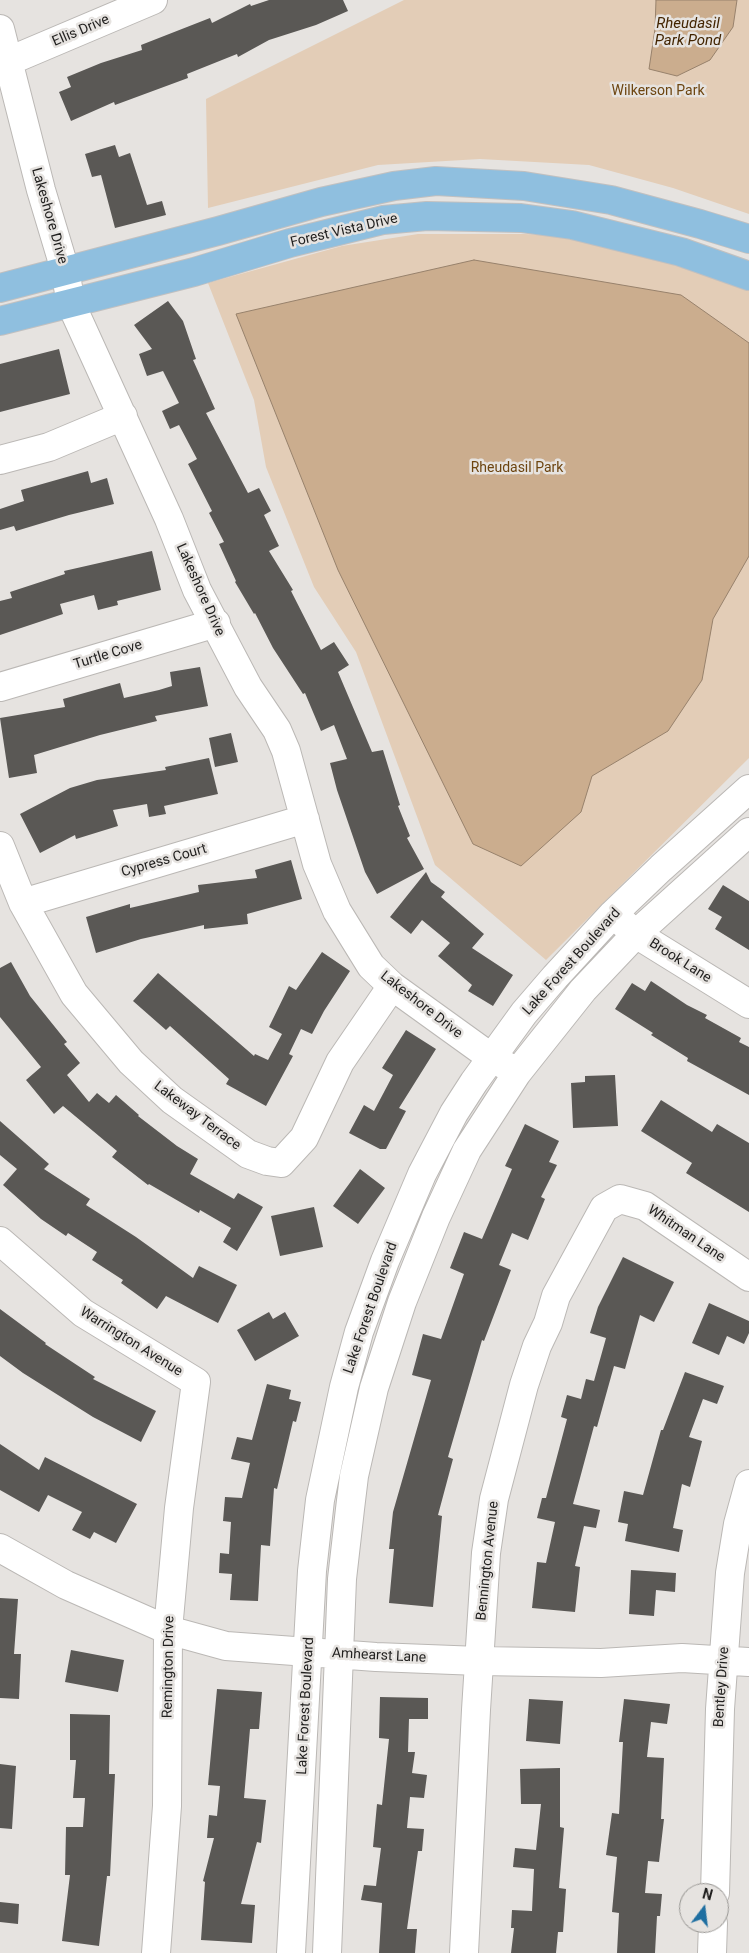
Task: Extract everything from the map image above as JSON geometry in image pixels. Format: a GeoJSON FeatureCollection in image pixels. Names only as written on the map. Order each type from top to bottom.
{"type":"FeatureCollection","features":[{"type":"Feature","properties":{"kind":"main road"},"geometry":{"type":"LineString","coordinates":[[0,288],[321,202],[394,186],[436,181],[524,186],[611,200],[749,239]]}},
{"type":"Feature","properties":{"kind":"main road","name":"Forest Vista Drive"},"geometry":{"type":"LineString","coordinates":[[0,320],[71,304],[194,272],[309,238],[383,220],[428,216],[521,218],[572,224],[681,252],[749,276]]}},
{"type":"Feature","properties":{"kind":"street","name":"Ellis Drive"},"geometry":{"type":"LineString","coordinates":[[9,61],[153,0]]}},
{"type":"Feature","properties":{"kind":"street","name":"Lakeshore Drive"},"geometry":{"type":"LineString","coordinates":[[0,29],[41,190],[64,270],[71,304],[169,519],[197,590],[248,687],[277,730],[286,751],[317,864],[337,911],[371,966],[392,986],[492,1058],[518,1073]]}},
{"type":"Feature","properties":{"kind":"street"},"geometry":{"type":"LineString","coordinates":[[0,460],[49,447],[123,416]]}},
{"type":"Feature","properties":{"kind":"street","name":"Turtle Cove"},"geometry":{"type":"LineString","coordinates":[[0,687],[216,623]]}},
{"type":"Feature","properties":{"kind":"street","name":"Lake Forest Boulevard"},"geometry":{"type":"LineString","coordinates":[[291,1953],[312,1571],[320,1500],[344,1387],[359,1332],[388,1253],[422,1174],[454,1114],[524,1014],[614,914],[661,868],[749,789]]}},
{"type":"Feature","properties":{"kind":"street","name":"Cypress Court"},"geometry":{"type":"LineString","coordinates":[[23,903],[305,819]]}},
{"type":"Feature","properties":{"kind":"street","name":"Lake Forest Boulevard"},"geometry":{"type":"LineString","coordinates":[[326,1953],[342,1579],[354,1476],[374,1388],[402,1302],[436,1217],[467,1150],[518,1073],[583,990],[636,934],[749,832]]}},
{"type":"Feature","properties":{"kind":"street","name":"Lakeway Terrace"},"geometry":{"type":"LineString","coordinates":[[0,846],[23,903],[74,994],[131,1062],[172,1100],[248,1154],[267,1161],[281,1163],[304,1138],[340,1062],[392,986]]}},
{"type":"Feature","properties":{"kind":"street","name":"Brook Lane"},"geometry":{"type":"LineString","coordinates":[[614,914],[636,934],[749,1004]]}},
{"type":"Feature","properties":{"kind":"street","name":"Whitman Lane"},"geometry":{"type":"LineString","coordinates":[[620,1199],[645,1206],[749,1277]]}},
{"type":"Feature","properties":{"kind":"street","name":"Bennington Avenue"},"geometry":{"type":"LineString","coordinates":[[464,1953],[486,1552],[494,1499],[524,1385],[537,1346],[548,1324],[556,1296],[604,1208],[620,1199]]}},
{"type":"Feature","properties":{"kind":"street","name":"Warrington Avenue"},"geometry":{"type":"LineString","coordinates":[[0,1241],[84,1313],[196,1382]]}},
{"type":"Feature","properties":{"kind":"street","name":"Remington Drive"},"geometry":{"type":"LineString","coordinates":[[156,1953],[167,1806],[168,1630],[180,1508],[196,1382]]}},
{"type":"Feature","properties":{"kind":"street","name":"Bentley Drive"},"geometry":{"type":"LineString","coordinates":[[716,1883],[718,1836],[718,1738],[736,1661],[730,1573],[738,1524],[749,1484]]}},
{"type":"Feature","properties":{"kind":"street","name":"Amhearst Lane"},"geometry":{"type":"LineString","coordinates":[[0,1548],[66,1584],[168,1630],[226,1646],[479,1661],[601,1663],[682,1658],[736,1661]]}},
{"type":"Feature","properties":{"kind":"street"},"geometry":{"type":"LineString","coordinates":[[712,1953],[713,1933]]}},
{"type":"Feature","properties":{"kind":"green space","name":"Wilkerson Park"},"geometry":{"type":"Polygon","coordinates":[[[404,0],[749,0],[749,214],[673,188],[589,165],[480,159],[378,165],[208,208],[206,99],[404,0]]]}},
{"type":"Feature","properties":{"kind":"green space","name":"Rheudasil Park"},"geometry":{"type":"Polygon","coordinates":[[[418,234],[524,234],[589,237],[749,290],[749,758],[546,960],[435,865],[356,652],[314,587],[266,467],[254,400],[208,283],[342,246],[418,234]]]}},
{"type":"Feature","properties":{"kind":"water","name":"Rheudasil Park Pond"},"geometry":{"type":"Polygon","coordinates":[[[656,0],[737,0],[733,27],[710,60],[677,76],[649,69],[655,29],[656,0]]]}},
{"type":"Feature","properties":{"kind":"water","name":"Rheudasil Park"},"geometry":{"type":"Polygon","coordinates":[[[474,260],[681,295],[749,343],[749,556],[713,619],[702,680],[668,731],[592,776],[581,812],[521,866],[473,844],[338,570],[236,314],[474,260]]]}},
{"type":"Feature","properties":{"kind":"building"},"geometry":{"type":"Polygon","coordinates":[[[269,0],[343,0],[348,11],[316,25],[269,40],[238,57],[237,54],[187,74],[188,78],[115,105],[114,102],[71,121],[59,92],[71,87],[67,77],[101,63],[142,50],[141,45],[210,18],[212,23],[250,4],[251,6],[269,0]]]}},
{"type":"Feature","properties":{"kind":"building"},"geometry":{"type":"Polygon","coordinates":[[[115,145],[119,157],[130,153],[147,205],[162,201],[166,215],[115,228],[101,175],[92,177],[85,154],[115,145]]]}},
{"type":"Feature","properties":{"kind":"building"},"geometry":{"type":"Polygon","coordinates":[[[168,301],[183,321],[196,359],[193,360],[215,409],[206,413],[248,493],[259,488],[271,511],[264,515],[279,546],[269,551],[293,590],[291,591],[321,650],[334,642],[349,665],[338,672],[372,752],[383,750],[400,805],[398,806],[410,836],[407,838],[424,869],[377,894],[365,872],[337,790],[330,763],[347,759],[334,725],[321,731],[305,693],[303,694],[273,648],[255,613],[235,582],[219,544],[224,542],[209,513],[212,511],[188,464],[197,459],[179,425],[170,429],[162,411],[179,403],[163,371],[147,376],[139,354],[152,349],[134,325],[168,301]]]}},
{"type":"Feature","properties":{"kind":"building"},"geometry":{"type":"Polygon","coordinates":[[[59,349],[70,394],[0,412],[0,364],[59,349]]]}},
{"type":"Feature","properties":{"kind":"building"},"geometry":{"type":"Polygon","coordinates":[[[88,471],[91,483],[107,478],[114,504],[16,531],[14,526],[0,530],[0,509],[24,501],[21,490],[88,471]]]}},
{"type":"Feature","properties":{"kind":"building"},"geometry":{"type":"Polygon","coordinates":[[[152,551],[161,590],[117,601],[118,605],[98,610],[94,595],[60,604],[63,614],[0,635],[0,601],[12,598],[10,592],[65,574],[64,571],[152,551]]]}},
{"type":"Feature","properties":{"kind":"building"},"geometry":{"type":"Polygon","coordinates":[[[200,667],[208,706],[155,716],[157,721],[100,735],[34,755],[37,773],[9,778],[0,718],[65,707],[63,699],[120,683],[124,698],[159,690],[172,686],[170,672],[200,667]]]}},
{"type":"Feature","properties":{"kind":"building"},"geometry":{"type":"Polygon","coordinates":[[[231,733],[238,762],[215,767],[209,738],[231,733]]]}},
{"type":"Feature","properties":{"kind":"building"},"geometry":{"type":"Polygon","coordinates":[[[209,758],[218,794],[164,806],[166,814],[149,817],[147,804],[113,810],[118,826],[76,839],[75,835],[40,853],[20,814],[70,788],[97,780],[166,770],[165,767],[209,758]]]}},
{"type":"Feature","properties":{"kind":"building"},"geometry":{"type":"Polygon","coordinates":[[[291,860],[302,899],[247,914],[248,924],[204,929],[204,925],[141,939],[96,953],[86,917],[130,904],[130,908],[199,892],[198,885],[257,878],[255,870],[291,860]]]}},
{"type":"Feature","properties":{"kind":"building"},"geometry":{"type":"Polygon","coordinates":[[[426,872],[431,882],[445,892],[441,897],[484,934],[472,948],[513,975],[493,1006],[468,991],[472,985],[438,956],[450,943],[422,920],[411,934],[390,917],[426,872]]]}},
{"type":"Feature","properties":{"kind":"building"},"geometry":{"type":"Polygon","coordinates":[[[723,885],[749,901],[749,950],[715,929],[722,917],[708,909],[723,885]]]}},
{"type":"Feature","properties":{"kind":"building"},"geometry":{"type":"Polygon","coordinates":[[[322,952],[350,971],[324,1011],[312,1034],[301,1029],[289,1054],[293,1056],[266,1106],[226,1084],[229,1079],[170,1026],[166,1030],[133,1001],[158,973],[254,1056],[255,1054],[268,1060],[282,1034],[269,1027],[289,986],[296,990],[322,952]]]}},
{"type":"Feature","properties":{"kind":"building"},"geometry":{"type":"Polygon","coordinates":[[[11,962],[30,996],[67,1042],[64,1044],[80,1063],[67,1075],[89,1102],[97,1093],[109,1103],[116,1095],[138,1116],[177,1146],[198,1159],[190,1174],[234,1199],[238,1193],[263,1207],[237,1251],[223,1242],[231,1228],[200,1210],[199,1213],[148,1185],[112,1157],[117,1151],[63,1106],[54,1114],[26,1080],[41,1067],[0,1017],[0,968],[11,962]]]}},
{"type":"Feature","properties":{"kind":"building"},"geometry":{"type":"Polygon","coordinates":[[[651,981],[687,1005],[707,1015],[705,1018],[741,1038],[739,1042],[749,1047],[749,1095],[687,1061],[688,1058],[651,1035],[653,1033],[615,1009],[632,983],[645,991],[651,981]]]}},
{"type":"Feature","properties":{"kind":"building"},"geometry":{"type":"Polygon","coordinates":[[[406,1030],[436,1049],[399,1108],[406,1111],[386,1149],[380,1149],[349,1133],[364,1105],[374,1111],[393,1075],[382,1068],[406,1030]]]}},
{"type":"Feature","properties":{"kind":"building"},"geometry":{"type":"Polygon","coordinates":[[[615,1075],[618,1126],[573,1128],[571,1083],[585,1082],[585,1076],[615,1075]]]}},
{"type":"Feature","properties":{"kind":"building"},"geometry":{"type":"Polygon","coordinates":[[[661,1100],[712,1132],[717,1124],[749,1143],[749,1212],[686,1173],[692,1163],[641,1131],[661,1100]]]}},
{"type":"Feature","properties":{"kind":"building"},"geometry":{"type":"Polygon","coordinates":[[[0,1121],[49,1164],[44,1169],[90,1199],[86,1205],[136,1237],[193,1278],[199,1266],[237,1285],[218,1323],[166,1296],[157,1309],[121,1283],[123,1280],[92,1260],[97,1252],[68,1233],[66,1236],[41,1219],[3,1185],[17,1169],[0,1155],[0,1121]]]}},
{"type":"Feature","properties":{"kind":"building"},"geometry":{"type":"Polygon","coordinates":[[[525,1124],[559,1141],[549,1162],[557,1165],[541,1197],[545,1199],[528,1240],[512,1233],[499,1265],[511,1270],[484,1341],[482,1340],[448,1457],[453,1459],[438,1515],[442,1516],[433,1607],[389,1603],[394,1549],[389,1549],[393,1512],[431,1380],[412,1375],[423,1334],[441,1339],[464,1274],[450,1268],[464,1232],[482,1239],[512,1169],[505,1166],[525,1124]]]}},
{"type":"Feature","properties":{"kind":"building"},"geometry":{"type":"Polygon","coordinates":[[[360,1169],[385,1188],[358,1224],[333,1206],[360,1169]]]}},
{"type":"Feature","properties":{"kind":"building"},"geometry":{"type":"Polygon","coordinates":[[[314,1207],[323,1247],[280,1256],[271,1216],[314,1207]]]}},
{"type":"Feature","properties":{"kind":"building"},"geometry":{"type":"Polygon","coordinates":[[[623,1257],[674,1282],[654,1322],[640,1315],[625,1369],[614,1366],[597,1427],[594,1426],[573,1504],[600,1510],[596,1528],[584,1526],[575,1566],[580,1567],[575,1612],[532,1608],[537,1562],[546,1563],[555,1522],[537,1518],[542,1498],[546,1498],[567,1419],[561,1417],[567,1395],[581,1399],[586,1379],[594,1381],[606,1338],[590,1333],[598,1307],[623,1257]]]}},
{"type":"Feature","properties":{"kind":"building"},"geometry":{"type":"Polygon","coordinates":[[[709,1303],[749,1321],[749,1333],[744,1344],[727,1336],[719,1355],[692,1343],[709,1303]]]}},
{"type":"Feature","properties":{"kind":"building"},"geometry":{"type":"Polygon","coordinates":[[[0,1309],[45,1344],[95,1377],[93,1379],[156,1411],[141,1442],[93,1417],[23,1373],[0,1356],[0,1309]]]}},
{"type":"Feature","properties":{"kind":"building"},"geometry":{"type":"Polygon","coordinates":[[[269,1312],[273,1319],[285,1312],[299,1336],[255,1361],[237,1330],[269,1312]]]}},
{"type":"Feature","properties":{"kind":"building"},"geometry":{"type":"Polygon","coordinates":[[[685,1372],[724,1386],[717,1404],[703,1399],[689,1437],[702,1441],[690,1487],[682,1484],[673,1528],[683,1530],[679,1552],[625,1541],[628,1524],[618,1522],[624,1491],[643,1495],[661,1430],[663,1430],[685,1372]]]}},
{"type":"Feature","properties":{"kind":"building"},"geometry":{"type":"Polygon","coordinates":[[[267,1384],[291,1390],[289,1399],[301,1402],[296,1422],[293,1421],[277,1489],[274,1488],[270,1546],[261,1545],[258,1601],[230,1600],[232,1574],[219,1573],[220,1553],[229,1554],[231,1522],[223,1521],[225,1497],[242,1498],[250,1463],[231,1459],[237,1437],[252,1440],[267,1384]]]}},
{"type":"Feature","properties":{"kind":"building"},"geometry":{"type":"Polygon","coordinates":[[[0,1444],[39,1470],[45,1457],[137,1504],[116,1543],[94,1532],[90,1539],[72,1530],[82,1512],[48,1495],[39,1512],[0,1490],[0,1444]]]}},
{"type":"Feature","properties":{"kind":"building"},"geometry":{"type":"Polygon","coordinates":[[[631,1570],[676,1573],[675,1592],[656,1590],[654,1616],[629,1614],[631,1570]]]}},
{"type":"Feature","properties":{"kind":"building"},"geometry":{"type":"Polygon","coordinates":[[[0,1598],[18,1599],[14,1654],[21,1654],[19,1699],[0,1698],[0,1598]]]}},
{"type":"Feature","properties":{"kind":"building"},"geometry":{"type":"Polygon","coordinates":[[[71,1650],[124,1660],[118,1692],[65,1682],[71,1650]]]}},
{"type":"Feature","properties":{"kind":"building"},"geometry":{"type":"Polygon","coordinates":[[[217,1689],[262,1692],[259,1729],[250,1729],[244,1798],[266,1800],[261,1843],[257,1842],[241,1904],[255,1905],[252,1943],[201,1940],[205,1882],[203,1881],[214,1838],[207,1838],[209,1815],[217,1816],[220,1786],[208,1785],[217,1689]]]}},
{"type":"Feature","properties":{"kind":"building"},"geometry":{"type":"Polygon","coordinates":[[[380,1697],[428,1698],[428,1719],[409,1719],[408,1752],[415,1752],[412,1773],[427,1775],[424,1798],[410,1797],[407,1828],[424,1829],[422,1851],[418,1851],[407,1929],[417,1929],[415,1953],[379,1953],[382,1903],[361,1900],[364,1885],[376,1886],[381,1848],[373,1847],[377,1804],[382,1805],[389,1739],[379,1738],[380,1697]]]}},
{"type":"Feature","properties":{"kind":"building"},"geometry":{"type":"Polygon","coordinates":[[[529,1699],[563,1701],[560,1744],[526,1741],[529,1699]]]}},
{"type":"Feature","properties":{"kind":"building"},"geometry":{"type":"Polygon","coordinates":[[[624,1699],[670,1704],[667,1724],[651,1722],[647,1757],[664,1758],[661,1819],[664,1819],[659,1862],[648,1861],[645,1893],[662,1894],[660,1916],[657,1916],[655,1953],[617,1953],[619,1913],[612,1912],[617,1857],[606,1855],[612,1813],[619,1814],[623,1742],[619,1742],[624,1699]]]}},
{"type":"Feature","properties":{"kind":"building"},"geometry":{"type":"Polygon","coordinates":[[[70,1714],[110,1715],[109,1774],[115,1774],[110,1876],[107,1876],[99,1946],[62,1941],[70,1875],[65,1875],[66,1827],[83,1827],[85,1798],[73,1798],[76,1760],[70,1760],[70,1714]]]}},
{"type":"Feature","properties":{"kind":"building"},"geometry":{"type":"Polygon","coordinates":[[[0,1764],[16,1766],[12,1829],[0,1828],[0,1764]]]}},
{"type":"Feature","properties":{"kind":"building"},"geometry":{"type":"Polygon","coordinates":[[[560,1768],[560,1827],[564,1828],[559,1888],[566,1889],[563,1932],[558,1932],[556,1953],[511,1953],[514,1928],[511,1928],[512,1910],[532,1911],[534,1869],[513,1867],[515,1848],[536,1850],[541,1804],[521,1804],[520,1769],[560,1768]]]}},
{"type":"Feature","properties":{"kind":"building"},"geometry":{"type":"Polygon","coordinates":[[[0,1902],[19,1904],[18,1924],[0,1922],[0,1902]]]}}]}
